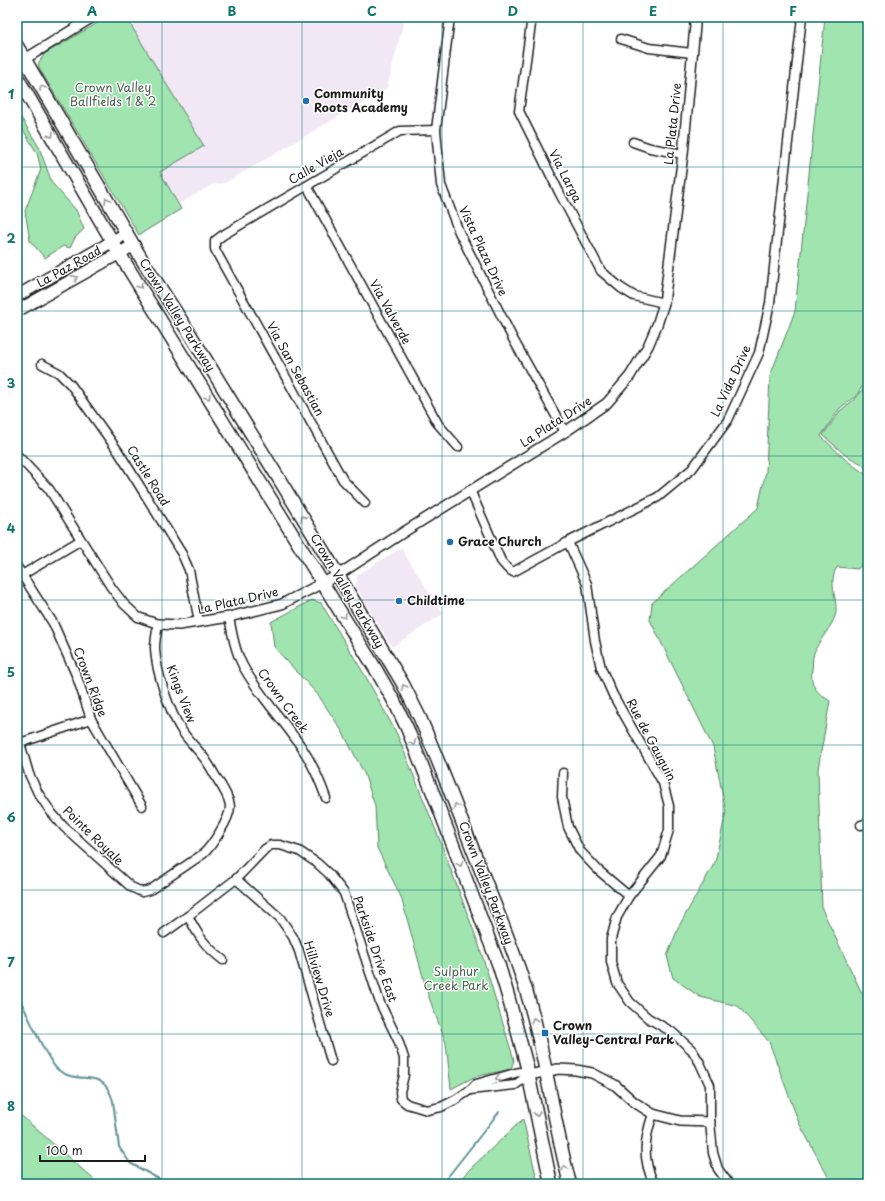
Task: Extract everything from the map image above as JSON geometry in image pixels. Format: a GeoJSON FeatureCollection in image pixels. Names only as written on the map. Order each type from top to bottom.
{"type":"FeatureCollection","features":[{"type":"Feature","properties":{"kind":"main road","name":"Crown Valley Parkway"},"geometry":{"type":"LineString","coordinates":[[17,46],[21,61],[338,575],[403,684],[420,718],[448,784],[518,965],[534,1016],[561,1152],[570,1184]]}},
{"type":"Feature","properties":{"kind":"main road","name":"Crown Valley Parkway"},"geometry":{"type":"LineString","coordinates":[[17,77],[119,253],[323,583],[394,701],[407,728],[437,803],[499,966],[529,1075],[551,1184]]}},
{"type":"Feature","properties":{"kind":"main road","name":"La Paz Road"},"geometry":{"type":"LineString","coordinates":[[17,296],[127,233]]}},
{"type":"Feature","properties":{"kind":"main road","name":"La Paz Road"},"geometry":{"type":"LineString","coordinates":[[17,311],[134,245]]}},
{"type":"Feature","properties":{"kind":"street"},"geometry":{"type":"LineString","coordinates":[[21,61],[93,17]]}},
{"type":"Feature","properties":{"kind":"street","name":"Vista Plaza Drive"},"geometry":{"type":"LineString","coordinates":[[450,17],[436,130],[441,185],[459,232],[513,339],[565,432]]}},
{"type":"Feature","properties":{"kind":"street","name":"Via Larga"},"geometry":{"type":"LineString","coordinates":[[532,17],[519,112],[601,271],[621,288],[634,296],[664,303]]}},
{"type":"Feature","properties":{"kind":"street","name":"La Plata Drive"},"geometry":{"type":"LineString","coordinates":[[158,624],[179,626],[282,604],[338,575],[470,490],[565,432],[607,403],[630,376],[648,346],[664,303],[683,154],[695,26],[694,17]]}},
{"type":"Feature","properties":{"kind":"street","name":"La Vida Drive"},"geometry":{"type":"LineString","coordinates":[[470,490],[501,561],[513,572],[568,542],[658,497],[692,469],[728,420],[759,353],[770,303],[802,17]]}},
{"type":"Feature","properties":{"kind":"street"},"geometry":{"type":"LineString","coordinates":[[622,39],[649,48],[692,53]]}},
{"type":"Feature","properties":{"kind":"street","name":"Calle Vieja"},"geometry":{"type":"LineString","coordinates":[[215,241],[400,131],[436,130]]}},
{"type":"Feature","properties":{"kind":"street"},"geometry":{"type":"LineString","coordinates":[[632,142],[650,148],[683,154]]}},
{"type":"Feature","properties":{"kind":"street","name":"Via Valverde"},"geometry":{"type":"LineString","coordinates":[[307,186],[438,424],[458,447]]}},
{"type":"Feature","properties":{"kind":"street","name":"Via San Sebastian"},"geometry":{"type":"LineString","coordinates":[[215,241],[215,249],[218,255],[343,480],[365,503]]}},
{"type":"Feature","properties":{"kind":"street","name":"Castle Road"},"geometry":{"type":"LineString","coordinates":[[42,364],[59,373],[71,385],[118,451],[182,554],[190,570],[198,622]]}},
{"type":"Feature","properties":{"kind":"street"},"geometry":{"type":"LineString","coordinates":[[17,455],[49,489],[111,587],[124,604],[138,617],[158,624]]}},
{"type":"Feature","properties":{"kind":"street"},"geometry":{"type":"LineString","coordinates":[[22,575],[81,540]]}},
{"type":"Feature","properties":{"kind":"street","name":"Rue de Gauguin"},"geometry":{"type":"LineString","coordinates":[[568,542],[587,584],[595,641],[601,668],[613,695],[663,783],[669,806],[670,830],[661,856],[629,896],[617,917],[611,939],[612,962],[617,983],[630,1002],[648,1018],[672,1032],[692,1050],[700,1063],[710,1085],[710,1122],[713,1153],[718,1169],[728,1184]]}},
{"type":"Feature","properties":{"kind":"street","name":"Crown Ridge"},"geometry":{"type":"LineString","coordinates":[[17,567],[53,623],[77,677],[91,720],[142,806]]}},
{"type":"Feature","properties":{"kind":"street","name":"Crown Creek"},"geometry":{"type":"LineString","coordinates":[[228,616],[235,646],[243,666],[254,684],[303,748],[319,779],[326,798]]}},
{"type":"Feature","properties":{"kind":"street","name":"Kings View"},"geometry":{"type":"LineString","coordinates":[[142,892],[150,890],[203,854],[208,849],[227,818],[230,808],[229,798],[207,761],[182,731],[160,680],[156,662],[155,647],[158,624]]}},
{"type":"Feature","properties":{"kind":"street"},"geometry":{"type":"LineString","coordinates":[[19,743],[91,720]]}},
{"type":"Feature","properties":{"kind":"street","name":"Pointe Royale"},"geometry":{"type":"LineString","coordinates":[[19,743],[38,793],[51,812],[64,827],[131,887],[142,892]]}},
{"type":"Feature","properties":{"kind":"street"},"geometry":{"type":"LineString","coordinates":[[563,773],[562,797],[568,827],[580,852],[598,870],[629,896]]}},
{"type":"Feature","properties":{"kind":"street","name":"Parkside Drive East"},"geometry":{"type":"LineString","coordinates":[[236,879],[265,849],[271,845],[280,845],[299,852],[317,863],[329,874],[344,893],[377,996],[398,1040],[404,1058],[404,1075],[400,1092],[401,1099],[406,1104],[427,1110],[441,1107],[456,1100],[470,1090],[515,1085],[529,1075]]}},
{"type":"Feature","properties":{"kind":"street"},"geometry":{"type":"LineString","coordinates":[[164,932],[188,916],[236,879]]}},
{"type":"Feature","properties":{"kind":"street","name":"Hillview Drive"},"geometry":{"type":"LineString","coordinates":[[236,879],[280,918],[293,937],[299,951],[331,1061]]}},
{"type":"Feature","properties":{"kind":"street"},"geometry":{"type":"LineString","coordinates":[[188,916],[198,936],[210,950],[223,960]]}},
{"type":"Feature","properties":{"kind":"street"},"geometry":{"type":"LineString","coordinates":[[529,1075],[566,1069],[592,1073],[615,1085],[634,1102],[653,1114],[680,1121],[710,1122]]}},
{"type":"Feature","properties":{"kind":"street"},"geometry":{"type":"LineString","coordinates":[[653,1114],[645,1143],[648,1171],[654,1184]]}},
{"type":"Feature","properties":{"kind":"shaded area","name":"Community Roots Academy"},"geometry":{"type":"Polygon","coordinates":[[[126,17],[405,17],[387,88],[225,183],[212,185],[179,204],[159,172],[203,145],[126,17]]]}},
{"type":"Feature","properties":{"kind":"shaded area","name":"Childtime"},"geometry":{"type":"Polygon","coordinates":[[[401,548],[443,614],[392,647],[356,587],[357,575],[401,548]]]}},
{"type":"Feature","properties":{"kind":"green space","name":"Crown Valley Ballfields 1 & 2"},"geometry":{"type":"Polygon","coordinates":[[[108,17],[126,17],[204,146],[160,172],[181,209],[139,235],[39,68],[39,61],[44,54],[108,17]]]}},
{"type":"Feature","properties":{"kind":"green space"},"geometry":{"type":"Polygon","coordinates":[[[825,17],[868,17],[868,376],[857,395],[840,408],[821,436],[846,460],[868,476],[868,555],[858,569],[837,567],[834,573],[833,584],[836,606],[835,617],[816,649],[813,657],[812,680],[815,688],[821,695],[830,701],[818,769],[822,909],[868,1006],[868,1184],[832,1184],[799,1123],[769,1042],[738,1006],[700,997],[673,978],[667,956],[679,926],[715,862],[726,812],[713,747],[650,620],[652,603],[758,508],[766,471],[770,376],[795,311],[825,17]]]}},
{"type":"Feature","properties":{"kind":"green space"},"geometry":{"type":"Polygon","coordinates":[[[17,111],[39,147],[52,183],[76,210],[84,229],[75,238],[70,248],[63,246],[45,258],[30,241],[25,211],[41,169],[37,153],[17,120],[17,111]]]}},
{"type":"Feature","properties":{"kind":"green space"},"geometry":{"type":"Polygon","coordinates":[[[866,384],[868,386],[868,471],[862,464],[845,455],[823,435],[840,411],[857,397],[866,384]]]}},
{"type":"Feature","properties":{"kind":"green space","name":"Sulphur Creek Park"},"geometry":{"type":"Polygon","coordinates":[[[312,600],[321,603],[366,677],[397,734],[439,838],[479,945],[514,1060],[511,1069],[474,1077],[451,1089],[446,1043],[428,995],[401,897],[377,848],[375,806],[364,773],[342,731],[318,695],[274,647],[271,622],[312,600]]]}},
{"type":"Feature","properties":{"kind":"green space"},"geometry":{"type":"Polygon","coordinates":[[[17,1112],[99,1184],[17,1184],[17,1112]]]}},
{"type":"Feature","properties":{"kind":"green space"},"geometry":{"type":"Polygon","coordinates":[[[523,1119],[538,1184],[456,1184],[470,1169],[523,1119]]]}},
{"type":"Feature","properties":{"kind":"waterway"},"geometry":{"type":"LineString","coordinates":[[17,993],[45,1051],[57,1069],[74,1077],[97,1080],[103,1083],[108,1090],[113,1101],[119,1147],[130,1163],[168,1184]]}},
{"type":"Feature","properties":{"kind":"waterway"},"geometry":{"type":"LineString","coordinates":[[444,1184],[446,1179],[499,1112]]}},
{"type":"Feature","properties":{"kind":"place","name":"Community Roots Academy"},"geometry":{"type":"Point","coordinates":[306,101]}},
{"type":"Feature","properties":{"kind":"place","name":"Grace Church"},"geometry":{"type":"Point","coordinates":[450,542]}},
{"type":"Feature","properties":{"kind":"place","name":"Childtime"},"geometry":{"type":"Point","coordinates":[399,601]}},
{"type":"Feature","properties":{"kind":"place","name":"Crown Valley-Central Park"},"geometry":{"type":"Point","coordinates":[545,1033]}}]}
